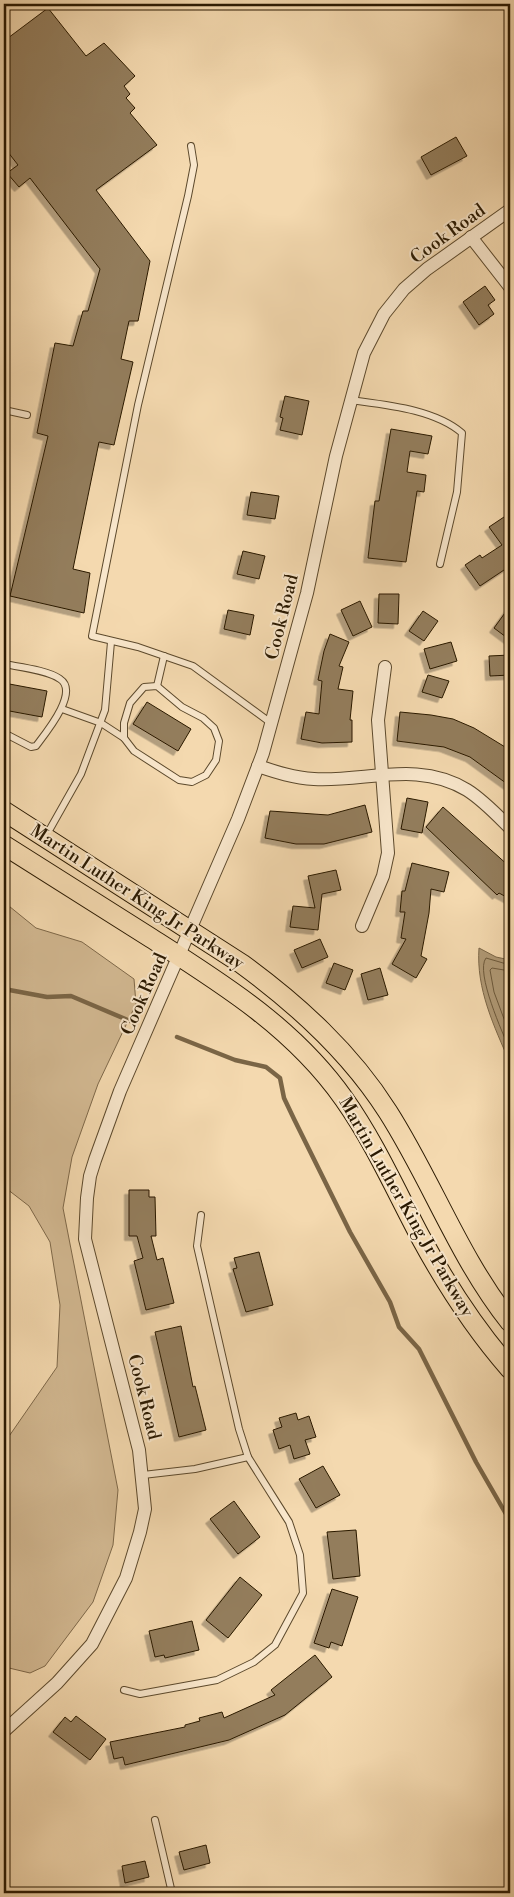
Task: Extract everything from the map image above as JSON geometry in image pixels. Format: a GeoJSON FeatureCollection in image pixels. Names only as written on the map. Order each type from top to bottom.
{"type":"FeatureCollection","features":[{"type":"Feature","properties":{"kind":"main road","name":"Martin Luther King Jr Parkway"},"geometry":{"type":"LineString","coordinates":[[4,811],[242,964],[296,1005],[369,1084],[409,1148],[459,1245],[510,1322]]}},
{"type":"Feature","properties":{"kind":"main road","name":"Martin Luther King Jr Parkway"},"geometry":{"type":"LineString","coordinates":[[4,845],[217,979],[288,1035],[338,1091],[366,1132],[422,1238],[460,1304],[510,1369]]}},
{"type":"Feature","properties":{"kind":"street","name":"Cook Road"},"geometry":{"type":"LineString","coordinates":[[4,1731],[83,1656],[98,1635],[126,1578],[145,1509],[143,1475],[132,1418],[90,1263],[84,1221],[90,1176],[95,1160],[120,1091],[191,931],[258,766],[307,593],[350,400],[364,352],[394,301],[426,269],[510,210]]}},
{"type":"Feature","properties":{"kind":"street"},"geometry":{"type":"LineString","coordinates":[[471,237],[510,287]]}},
{"type":"Feature","properties":{"kind":"street"},"geometry":{"type":"LineString","coordinates":[[362,926],[387,864],[378,720],[385,667]]}},
{"type":"Feature","properties":{"kind":"street"},"geometry":{"type":"LineString","coordinates":[[258,766],[292,776],[312,779],[407,773],[431,775],[450,781],[480,800],[510,828]]}},
{"type":"Feature","properties":{"kind":"lane"},"geometry":{"type":"LineString","coordinates":[[190,146],[194,166],[138,405],[92,636],[193,666],[271,723]]}},
{"type":"Feature","properties":{"kind":"lane"},"geometry":{"type":"LineString","coordinates":[[350,400],[415,412],[450,423],[462,433],[457,492],[440,564]]}},
{"type":"Feature","properties":{"kind":"lane"},"geometry":{"type":"LineString","coordinates":[[4,410],[27,415]]}},
{"type":"Feature","properties":{"kind":"lane"},"geometry":{"type":"LineString","coordinates":[[45,837],[81,774],[101,723],[109,681],[111,642]]}},
{"type":"Feature","properties":{"kind":"lane"},"geometry":{"type":"LineString","coordinates":[[157,686],[164,656]]}},
{"type":"Feature","properties":{"kind":"lane"},"geometry":{"type":"LineString","coordinates":[[4,664],[62,680],[66,687],[62,709],[36,746],[31,747],[4,733]]}},
{"type":"Feature","properties":{"kind":"lane"},"geometry":{"type":"LineString","coordinates":[[62,709],[101,723],[124,738],[134,751],[180,780],[192,782],[206,775],[216,760],[219,741],[214,728],[203,718],[182,706],[157,686],[144,687],[130,703],[124,723],[124,738]]}},
{"type":"Feature","properties":{"kind":"lane"},"geometry":{"type":"LineString","coordinates":[[124,1690],[140,1694],[218,1680],[254,1662],[275,1645],[302,1593],[300,1554],[289,1522],[248,1457],[239,1429],[197,1246],[201,1215]]}},
{"type":"Feature","properties":{"kind":"lane"},"geometry":{"type":"LineString","coordinates":[[143,1475],[195,1470],[248,1457]]}},
{"type":"Feature","properties":{"kind":"lane"},"geometry":{"type":"LineString","coordinates":[[155,1820],[172,1893]]}},
{"type":"Feature","properties":{"kind":"shaded area"},"geometry":{"type":"Polygon","coordinates":[[[4,902],[36,928],[82,942],[134,979],[136,1004],[98,1084],[72,1157],[63,1208],[118,1490],[113,1545],[93,1602],[45,1666],[30,1673],[9,1668],[4,1658],[5,1442],[57,1367],[60,1305],[50,1242],[29,1206],[7,1189],[8,1121],[4,1105],[4,902]]]}},
{"type":"Feature","properties":{"kind":"water"},"geometry":{"type":"Polygon","coordinates":[[[479,948],[496,957],[510,960],[510,1063],[492,1021],[483,993],[480,978],[479,948]]]}},
{"type":"Feature","properties":{"kind":"building"},"geometry":{"type":"Polygon","coordinates":[[[48,8],[86,56],[104,43],[135,76],[124,86],[130,94],[126,98],[135,108],[130,113],[157,145],[96,190],[150,261],[138,321],[129,321],[121,359],[133,362],[114,445],[99,442],[73,569],[90,573],[84,613],[10,596],[48,436],[37,433],[55,343],[73,346],[83,311],[88,311],[100,269],[30,178],[19,187],[7,173],[18,165],[4,147],[4,41],[48,8]]]}},
{"type":"Feature","properties":{"kind":"building"},"geometry":{"type":"Polygon","coordinates":[[[456,137],[467,156],[431,175],[421,157],[456,137]]]}},
{"type":"Feature","properties":{"kind":"building"},"geometry":{"type":"Polygon","coordinates":[[[485,286],[495,300],[488,305],[494,314],[479,325],[463,302],[485,286]]]}},
{"type":"Feature","properties":{"kind":"building"},"geometry":{"type":"Polygon","coordinates":[[[285,396],[309,401],[302,435],[280,430],[283,418],[280,417],[285,396]]]}},
{"type":"Feature","properties":{"kind":"building"},"geometry":{"type":"Polygon","coordinates":[[[391,429],[432,436],[428,454],[410,451],[407,472],[426,475],[424,492],[417,491],[406,562],[368,558],[375,501],[379,501],[391,429]]]}},
{"type":"Feature","properties":{"kind":"building"},"geometry":{"type":"Polygon","coordinates":[[[251,492],[279,496],[275,519],[247,515],[251,492]]]}},
{"type":"Feature","properties":{"kind":"building"},"geometry":{"type":"Polygon","coordinates":[[[510,513],[510,566],[480,586],[465,565],[480,555],[482,558],[502,545],[489,527],[510,513]]]}},
{"type":"Feature","properties":{"kind":"building"},"geometry":{"type":"Polygon","coordinates":[[[243,551],[265,556],[259,579],[237,574],[243,551]]]}},
{"type":"Feature","properties":{"kind":"building"},"geometry":{"type":"Polygon","coordinates":[[[379,594],[399,594],[398,624],[378,623],[379,594]]]}},
{"type":"Feature","properties":{"kind":"building"},"geometry":{"type":"Polygon","coordinates":[[[360,601],[372,627],[353,636],[341,610],[360,601]]]}},
{"type":"Feature","properties":{"kind":"building"},"geometry":{"type":"Polygon","coordinates":[[[510,606],[510,640],[494,628],[510,606]]]}},
{"type":"Feature","properties":{"kind":"building"},"geometry":{"type":"Polygon","coordinates":[[[228,610],[254,615],[250,635],[224,629],[228,610]]]}},
{"type":"Feature","properties":{"kind":"building"},"geometry":{"type":"Polygon","coordinates":[[[423,611],[438,621],[424,641],[409,631],[423,611]]]}},
{"type":"Feature","properties":{"kind":"building"},"geometry":{"type":"Polygon","coordinates":[[[330,634],[349,642],[339,666],[343,667],[338,689],[353,691],[350,720],[352,720],[352,742],[322,743],[301,739],[306,712],[319,714],[322,681],[318,680],[324,651],[330,634]]]}},
{"type":"Feature","properties":{"kind":"building"},"geometry":{"type":"Polygon","coordinates":[[[451,642],[457,661],[430,669],[424,649],[451,642]]]}},
{"type":"Feature","properties":{"kind":"building"},"geometry":{"type":"Polygon","coordinates":[[[510,655],[510,675],[490,676],[489,656],[510,655]]]}},
{"type":"Feature","properties":{"kind":"building"},"geometry":{"type":"Polygon","coordinates":[[[428,675],[449,681],[442,698],[422,692],[428,675]]]}},
{"type":"Feature","properties":{"kind":"building"},"geometry":{"type":"Polygon","coordinates":[[[4,683],[47,691],[42,717],[4,710],[4,683]]]}},
{"type":"Feature","properties":{"kind":"building"},"geometry":{"type":"Polygon","coordinates":[[[147,702],[191,729],[178,751],[133,724],[147,702]]]}},
{"type":"Feature","properties":{"kind":"building"},"geometry":{"type":"Polygon","coordinates":[[[400,712],[453,719],[474,728],[510,750],[510,786],[470,757],[444,747],[397,741],[400,712]]]}},
{"type":"Feature","properties":{"kind":"building"},"geometry":{"type":"Polygon","coordinates":[[[407,798],[428,802],[422,833],[401,829],[407,798]]]}},
{"type":"Feature","properties":{"kind":"building"},"geometry":{"type":"Polygon","coordinates":[[[365,805],[372,832],[324,844],[296,844],[265,838],[270,811],[328,815],[365,805]]]}},
{"type":"Feature","properties":{"kind":"building"},"geometry":{"type":"Polygon","coordinates":[[[443,807],[510,867],[510,899],[499,893],[497,895],[426,827],[443,807]]]}},
{"type":"Feature","properties":{"kind":"building"},"geometry":{"type":"Polygon","coordinates":[[[412,863],[449,872],[444,892],[431,889],[429,913],[421,956],[427,959],[416,978],[392,964],[406,939],[401,938],[405,912],[400,912],[402,891],[405,891],[412,863]]]}},
{"type":"Feature","properties":{"kind":"building"},"geometry":{"type":"Polygon","coordinates":[[[336,870],[341,890],[322,894],[318,930],[290,927],[293,906],[315,908],[308,876],[336,870]]]}},
{"type":"Feature","properties":{"kind":"building"},"geometry":{"type":"Polygon","coordinates":[[[320,939],[328,957],[302,968],[294,950],[320,939]]]}},
{"type":"Feature","properties":{"kind":"building"},"geometry":{"type":"Polygon","coordinates":[[[334,963],[353,970],[345,990],[326,983],[334,963]]]}},
{"type":"Feature","properties":{"kind":"building"},"geometry":{"type":"Polygon","coordinates":[[[380,968],[388,995],[368,1000],[361,974],[380,968]]]}},
{"type":"Feature","properties":{"kind":"building"},"geometry":{"type":"Polygon","coordinates":[[[129,1190],[149,1190],[149,1197],[155,1197],[156,1236],[151,1236],[157,1260],[163,1258],[174,1303],[146,1310],[134,1261],[143,1258],[137,1236],[129,1236],[129,1190]]]}},
{"type":"Feature","properties":{"kind":"building"},"geometry":{"type":"Polygon","coordinates":[[[259,1252],[273,1305],[246,1312],[233,1269],[237,1268],[234,1258],[259,1252]]]}},
{"type":"Feature","properties":{"kind":"building"},"geometry":{"type":"Polygon","coordinates":[[[181,1326],[193,1387],[195,1386],[206,1430],[179,1437],[155,1332],[181,1326]]]}},
{"type":"Feature","properties":{"kind":"building"},"geometry":{"type":"Polygon","coordinates":[[[296,1413],[298,1420],[309,1416],[316,1437],[305,1440],[310,1454],[294,1459],[290,1445],[279,1449],[273,1430],[282,1427],[279,1418],[296,1413]]]}},
{"type":"Feature","properties":{"kind":"building"},"geometry":{"type":"Polygon","coordinates":[[[323,1466],[340,1495],[316,1508],[299,1479],[323,1466]]]}},
{"type":"Feature","properties":{"kind":"building"},"geometry":{"type":"Polygon","coordinates":[[[234,1501],[260,1537],[238,1554],[210,1519],[234,1501]]]}},
{"type":"Feature","properties":{"kind":"building"},"geometry":{"type":"Polygon","coordinates":[[[356,1530],[360,1576],[333,1579],[327,1532],[356,1530]]]}},
{"type":"Feature","properties":{"kind":"building"},"geometry":{"type":"Polygon","coordinates":[[[240,1577],[262,1595],[228,1638],[206,1620],[240,1577]]]}},
{"type":"Feature","properties":{"kind":"building"},"geometry":{"type":"Polygon","coordinates":[[[332,1589],[358,1597],[342,1646],[331,1642],[329,1648],[314,1643],[332,1589]]]}},
{"type":"Feature","properties":{"kind":"building"},"geometry":{"type":"Polygon","coordinates":[[[192,1621],[199,1650],[165,1658],[164,1655],[155,1657],[149,1631],[192,1621]]]}},
{"type":"Feature","properties":{"kind":"building"},"geometry":{"type":"Polygon","coordinates":[[[315,1655],[332,1677],[285,1715],[229,1740],[125,1765],[123,1757],[114,1759],[110,1742],[185,1727],[185,1725],[200,1721],[199,1718],[222,1712],[224,1718],[275,1695],[271,1690],[315,1655]]]}},
{"type":"Feature","properties":{"kind":"building"},"geometry":{"type":"Polygon","coordinates":[[[76,1716],[106,1739],[90,1760],[53,1732],[65,1717],[71,1722],[76,1716]]]}},
{"type":"Feature","properties":{"kind":"building"},"geometry":{"type":"Polygon","coordinates":[[[206,1845],[210,1863],[184,1870],[179,1852],[206,1845]]]}},
{"type":"Feature","properties":{"kind":"building"},"geometry":{"type":"Polygon","coordinates":[[[145,1861],[149,1877],[125,1883],[122,1866],[145,1861]]]}},
{"type":"Feature","properties":{"kind":"waterway"},"geometry":{"type":"LineString","coordinates":[[4,989],[47,997],[71,996],[130,1021]]}},
{"type":"Feature","properties":{"kind":"waterway"},"geometry":{"type":"LineString","coordinates":[[177,1037],[235,1060],[266,1067],[280,1078],[284,1098],[294,1119],[350,1232],[390,1302],[399,1327],[419,1349],[476,1462],[510,1521]]}}]}
